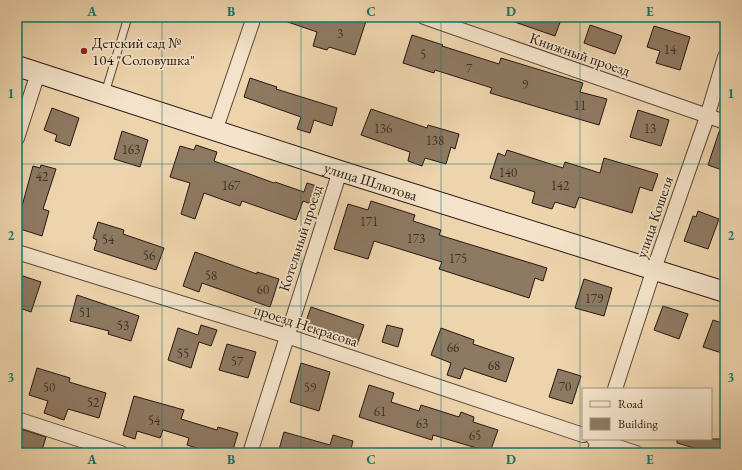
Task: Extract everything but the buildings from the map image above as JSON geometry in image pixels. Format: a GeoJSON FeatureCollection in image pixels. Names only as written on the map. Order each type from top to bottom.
{"type":"FeatureCollection","features":[{"type":"Feature","properties":{"kind":"main road","name":"улица Шлютова"},"geometry":{"type":"LineString","coordinates":[[17,66],[340,171],[725,292]]}},
{"type":"Feature","properties":{"kind":"street"},"geometry":{"type":"LineString","coordinates":[[215,131],[254,17]]}},
{"type":"Feature","properties":{"kind":"street","name":"Книжный проезд"},"geometry":{"type":"LineString","coordinates":[[424,17],[706,117],[725,122]]}},
{"type":"Feature","properties":{"kind":"street","name":"улица Кошеля"},"geometry":{"type":"LineString","coordinates":[[615,388],[725,57]]}},
{"type":"Feature","properties":{"kind":"street"},"geometry":{"type":"LineString","coordinates":[[17,138],[38,73]]}},
{"type":"Feature","properties":{"kind":"street","name":"Котельный проезд"},"geometry":{"type":"LineString","coordinates":[[250,453],[340,171]]}},
{"type":"Feature","properties":{"kind":"street","name":"проезд Некрасова"},"geometry":{"type":"LineString","coordinates":[[17,252],[287,336],[582,435]]}},
{"type":"Feature","properties":{"kind":"street"},"geometry":{"type":"LineString","coordinates":[[17,419],[121,453]]}},
{"type":"Feature","properties":{"kind":"street"},"geometry":{"type":"LineString","coordinates":[[596,443],[636,453]]}},
{"type":"Feature","properties":{"kind":"lane"},"geometry":{"type":"LineString","coordinates":[[105,95],[128,17]]}},
{"type":"Feature","properties":{"kind":"place","name":"Детский сад № 104 \"Соловушка\""},"geometry":{"type":"Point","coordinates":[84,51]}}]}
